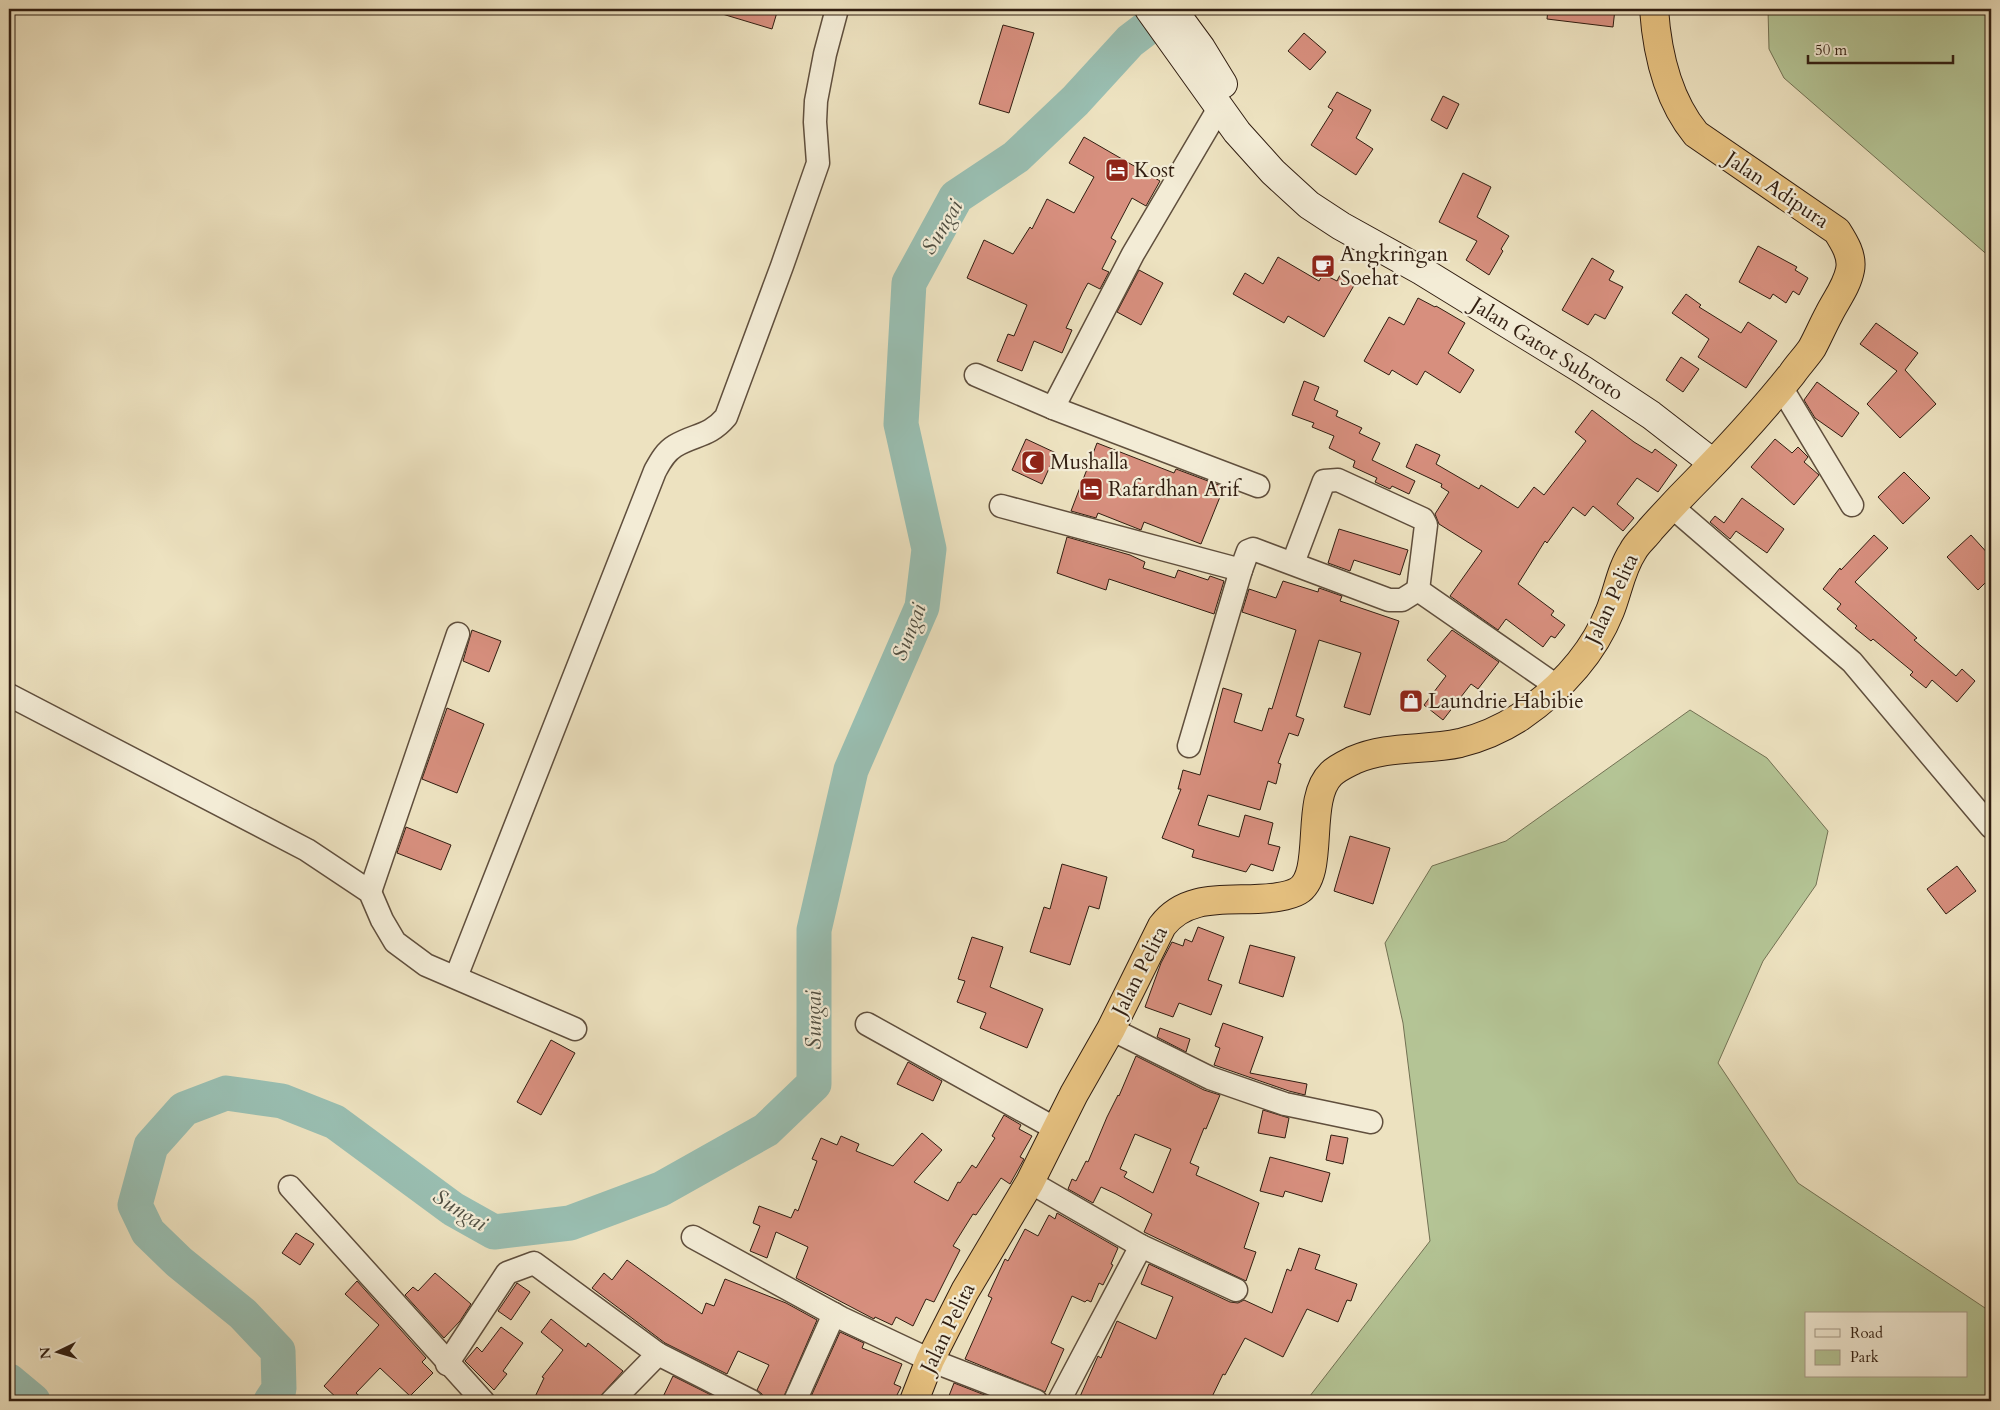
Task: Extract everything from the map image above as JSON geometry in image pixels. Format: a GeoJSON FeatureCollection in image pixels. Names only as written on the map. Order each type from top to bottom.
{"type":"FeatureCollection","features":[{"type":"Feature","properties":{"kind":"highway","name":"Jalan Adipura"},"geometry":{"type":"LineString","coordinates":[[1654,9],[1656,40],[1664,67],[1673,95],[1691,128],[1696,134],[1836,231],[1847,247],[1851,268],[1842,292],[1836,300],[1812,348],[1782,387],[1718,458]]}},
{"type":"Feature","properties":{"kind":"highway","name":"Jalan Pelita"},"geometry":{"type":"LineString","coordinates":[[914,1401],[930,1360],[965,1291],[1030,1182],[1111,1029],[1162,926],[1168,918],[1181,909],[1201,901],[1266,899],[1299,891],[1306,883],[1314,850],[1318,803],[1322,789],[1330,774],[1363,756],[1389,749],[1461,742],[1494,730],[1516,720],[1558,687],[1584,658],[1596,638],[1609,612],[1622,572],[1633,551],[1671,506],[1718,458]]}},
{"type":"Feature","properties":{"kind":"street"},"geometry":{"type":"LineString","coordinates":[[456,977],[655,471],[664,456],[674,447],[716,428],[726,417],[818,163],[815,122],[816,102],[824,54],[837,9]]}},
{"type":"Feature","properties":{"kind":"street","name":"Jalan Gatot Subroto"},"geometry":{"type":"LineString","coordinates":[[1150,9],[1227,90],[1255,130],[1277,153],[1304,178],[1424,265]]}},
{"type":"Feature","properties":{"kind":"street","name":"Jalan Gatot Subroto"},"geometry":{"type":"LineString","coordinates":[[1172,9],[1219,108],[1237,132],[1273,172],[1309,204],[1341,226],[1424,265],[1595,359],[1644,390],[1692,424],[1718,458]]}},
{"type":"Feature","properties":{"kind":"street"},"geometry":{"type":"LineString","coordinates":[[1053,408],[1133,254],[1219,108]]}},
{"type":"Feature","properties":{"kind":"street"},"geometry":{"type":"LineString","coordinates":[[976,375],[1053,408],[1258,486]]}},
{"type":"Feature","properties":{"kind":"street"},"geometry":{"type":"LineString","coordinates":[[1782,387],[1852,505]]}},
{"type":"Feature","properties":{"kind":"street"},"geometry":{"type":"LineString","coordinates":[[1293,563],[1324,481],[1338,480],[1423,519],[1426,525],[1418,590]]}},
{"type":"Feature","properties":{"kind":"street"},"geometry":{"type":"LineString","coordinates":[[1001,506],[1241,570]]}},
{"type":"Feature","properties":{"kind":"street"},"geometry":{"type":"LineString","coordinates":[[1671,506],[1852,662],[1991,827]]}},
{"type":"Feature","properties":{"kind":"street"},"geometry":{"type":"LineString","coordinates":[[1189,746],[1248,551],[1253,549],[1389,600],[1402,600],[1418,590]]}},
{"type":"Feature","properties":{"kind":"street"},"geometry":{"type":"LineString","coordinates":[[1418,590],[1558,687]]}},
{"type":"Feature","properties":{"kind":"street"},"geometry":{"type":"LineString","coordinates":[[370,892],[458,634]]}},
{"type":"Feature","properties":{"kind":"street"},"geometry":{"type":"LineString","coordinates":[[9,695],[307,850],[370,892],[382,920],[395,942],[426,965],[575,1029]]}},
{"type":"Feature","properties":{"kind":"street"},"geometry":{"type":"LineString","coordinates":[[867,1024],[1056,1130]]}},
{"type":"Feature","properties":{"kind":"street"},"geometry":{"type":"LineString","coordinates":[[1111,1029],[1210,1078],[1285,1104],[1371,1122]]}},
{"type":"Feature","properties":{"kind":"street"},"geometry":{"type":"LineString","coordinates":[[1030,1182],[1141,1246],[1236,1290]]}},
{"type":"Feature","properties":{"kind":"street"},"geometry":{"type":"LineString","coordinates":[[290,1186],[483,1401]]}},
{"type":"Feature","properties":{"kind":"street"},"geometry":{"type":"LineString","coordinates":[[693,1237],[834,1314],[930,1360],[1036,1401]]}},
{"type":"Feature","properties":{"kind":"street"},"geometry":{"type":"LineString","coordinates":[[1059,1401],[1141,1246]]}},
{"type":"Feature","properties":{"kind":"street"},"geometry":{"type":"LineString","coordinates":[[448,1364],[507,1273],[534,1263],[658,1354],[751,1401]]}},
{"type":"Feature","properties":{"kind":"street"},"geometry":{"type":"LineString","coordinates":[[795,1401],[834,1314]]}},
{"type":"Feature","properties":{"kind":"street"},"geometry":{"type":"LineString","coordinates":[[612,1401],[658,1354]]}},
{"type":"Feature","properties":{"kind":"green space"},"geometry":{"type":"Polygon","coordinates":[[[1768,9],[1991,9],[1991,258],[1784,78],[1769,49],[1768,9]]]}},
{"type":"Feature","properties":{"kind":"green space"},"geometry":{"type":"Polygon","coordinates":[[[1690,710],[1767,758],[1828,831],[1816,885],[1763,961],[1718,1063],[1798,1183],[1991,1312],[1991,1401],[1306,1401],[1430,1241],[1403,1023],[1385,943],[1432,866],[1506,841],[1690,710]]]}},
{"type":"Feature","properties":{"kind":"building"},"geometry":{"type":"Polygon","coordinates":[[[720,9],[778,9],[772,29],[719,13],[720,9]]]}},
{"type":"Feature","properties":{"kind":"building"},"geometry":{"type":"Polygon","coordinates":[[[1548,9],[1615,9],[1613,27],[1547,19],[1548,9]]]}},
{"type":"Feature","properties":{"kind":"building"},"geometry":{"type":"Polygon","coordinates":[[[1003,25],[1034,33],[1009,113],[979,104],[1003,25]]]}},
{"type":"Feature","properties":{"kind":"building"},"geometry":{"type":"Polygon","coordinates":[[[1304,33],[1326,52],[1310,70],[1288,51],[1304,33]]]}},
{"type":"Feature","properties":{"kind":"building"},"geometry":{"type":"Polygon","coordinates":[[[1337,92],[1371,110],[1356,138],[1373,149],[1356,175],[1311,145],[1333,110],[1328,107],[1337,92]]]}},
{"type":"Feature","properties":{"kind":"building"},"geometry":{"type":"Polygon","coordinates":[[[1443,96],[1459,104],[1447,129],[1431,120],[1443,96]]]}},
{"type":"Feature","properties":{"kind":"building"},"geometry":{"type":"Polygon","coordinates":[[[1084,137],[1160,181],[1146,206],[1132,198],[1111,238],[1116,241],[1102,269],[1109,272],[1100,289],[1088,283],[1066,328],[1072,330],[1062,353],[1034,341],[1022,371],[997,361],[1008,334],[1014,336],[1027,305],[967,278],[984,240],[1013,254],[1030,227],[1032,229],[1047,199],[1074,213],[1094,177],[1069,163],[1084,137]]]}},
{"type":"Feature","properties":{"kind":"building"},"geometry":{"type":"Polygon","coordinates":[[[1463,173],[1491,187],[1477,217],[1509,236],[1501,249],[1503,251],[1489,275],[1466,260],[1477,241],[1439,222],[1463,173]]]}},
{"type":"Feature","properties":{"kind":"building"},"geometry":{"type":"Polygon","coordinates":[[[1758,246],[1797,267],[1795,270],[1808,278],[1799,295],[1793,291],[1786,303],[1773,294],[1770,299],[1739,282],[1758,246]]]}},
{"type":"Feature","properties":{"kind":"building"},"geometry":{"type":"Polygon","coordinates":[[[1278,257],[1319,281],[1323,274],[1337,281],[1341,273],[1356,282],[1324,337],[1288,316],[1284,323],[1233,294],[1245,273],[1263,284],[1278,257]]]}},
{"type":"Feature","properties":{"kind":"building"},"geometry":{"type":"Polygon","coordinates":[[[1592,258],[1614,271],[1609,280],[1623,287],[1605,319],[1595,314],[1588,325],[1562,310],[1592,258]]]}},
{"type":"Feature","properties":{"kind":"building"},"geometry":{"type":"Polygon","coordinates":[[[1139,270],[1163,283],[1141,325],[1117,312],[1139,270]]]}},
{"type":"Feature","properties":{"kind":"building"},"geometry":{"type":"Polygon","coordinates":[[[1686,294],[1701,305],[1699,307],[1741,333],[1748,322],[1777,341],[1746,388],[1698,357],[1709,339],[1672,313],[1686,294]]]}},
{"type":"Feature","properties":{"kind":"building"},"geometry":{"type":"Polygon","coordinates":[[[1418,298],[1465,323],[1448,353],[1474,370],[1460,393],[1425,371],[1417,385],[1392,370],[1389,375],[1364,361],[1389,317],[1404,325],[1418,298]]]}},
{"type":"Feature","properties":{"kind":"building"},"geometry":{"type":"Polygon","coordinates":[[[1876,323],[1918,353],[1905,370],[1936,404],[1900,438],[1867,404],[1897,371],[1860,344],[1876,323]]]}},
{"type":"Feature","properties":{"kind":"building"},"geometry":{"type":"Polygon","coordinates":[[[1681,357],[1699,369],[1683,392],[1666,380],[1681,357]]]}},
{"type":"Feature","properties":{"kind":"building"},"geometry":{"type":"Polygon","coordinates":[[[1304,381],[1319,387],[1314,400],[1338,411],[1336,416],[1362,428],[1359,433],[1380,443],[1372,460],[1415,481],[1409,494],[1392,486],[1390,489],[1375,482],[1377,478],[1353,467],[1355,461],[1329,448],[1334,436],[1312,427],[1314,423],[1292,415],[1304,381]]]}},
{"type":"Feature","properties":{"kind":"building"},"geometry":{"type":"Polygon","coordinates":[[[1817,382],[1859,413],[1842,437],[1815,418],[1804,400],[1817,382]]]}},
{"type":"Feature","properties":{"kind":"building"},"geometry":{"type":"Polygon","coordinates":[[[1592,410],[1634,442],[1652,453],[1655,449],[1677,465],[1658,492],[1637,478],[1617,504],[1634,518],[1623,531],[1593,506],[1585,516],[1573,507],[1547,543],[1545,541],[1518,584],[1554,611],[1551,615],[1565,625],[1555,638],[1551,636],[1543,647],[1506,619],[1498,630],[1450,596],[1482,551],[1439,524],[1435,514],[1449,492],[1441,487],[1442,484],[1406,467],[1416,444],[1440,455],[1436,464],[1479,489],[1481,485],[1518,508],[1534,487],[1544,495],[1586,441],[1575,432],[1592,410]]]}},
{"type":"Feature","properties":{"kind":"building"},"geometry":{"type":"Polygon","coordinates":[[[1026,439],[1056,453],[1042,484],[1012,470],[1026,439]]]}},
{"type":"Feature","properties":{"kind":"building"},"geometry":{"type":"Polygon","coordinates":[[[1775,439],[1792,453],[1798,447],[1808,457],[1804,462],[1819,475],[1794,505],[1751,467],[1775,439]]]}},
{"type":"Feature","properties":{"kind":"building"},"geometry":{"type":"Polygon","coordinates":[[[1097,443],[1174,473],[1176,469],[1224,487],[1201,544],[1144,522],[1141,530],[1098,513],[1096,518],[1071,511],[1097,443]]]}},
{"type":"Feature","properties":{"kind":"building"},"geometry":{"type":"Polygon","coordinates":[[[1904,472],[1930,498],[1903,524],[1878,497],[1904,472]]]}},
{"type":"Feature","properties":{"kind":"building"},"geometry":{"type":"Polygon","coordinates":[[[1742,498],[1784,529],[1767,553],[1736,531],[1730,539],[1710,522],[1715,516],[1724,523],[1742,498]]]}},
{"type":"Feature","properties":{"kind":"building"},"geometry":{"type":"Polygon","coordinates":[[[1339,529],[1408,550],[1400,575],[1354,560],[1350,571],[1328,563],[1339,529]]]}},
{"type":"Feature","properties":{"kind":"building"},"geometry":{"type":"Polygon","coordinates":[[[1874,535],[1888,548],[1855,582],[1917,638],[1914,640],[1956,676],[1962,669],[1975,681],[1957,702],[1932,680],[1926,688],[1910,675],[1913,672],[1873,639],[1871,641],[1855,628],[1857,626],[1837,609],[1841,604],[1823,589],[1840,568],[1841,570],[1874,535]]]}},
{"type":"Feature","properties":{"kind":"building"},"geometry":{"type":"Polygon","coordinates":[[[1971,535],[1991,557],[1991,577],[1978,590],[1947,557],[1971,535]]]}},
{"type":"Feature","properties":{"kind":"building"},"geometry":{"type":"Polygon","coordinates":[[[1067,537],[1130,555],[1145,562],[1143,568],[1175,578],[1178,570],[1208,580],[1210,576],[1224,581],[1214,614],[1109,579],[1106,590],[1057,573],[1067,537]]]}},
{"type":"Feature","properties":{"kind":"building"},"geometry":{"type":"Polygon","coordinates":[[[1283,581],[1318,592],[1319,588],[1342,596],[1340,601],[1399,621],[1370,715],[1344,707],[1361,653],[1319,640],[1296,716],[1304,719],[1298,736],[1289,733],[1278,763],[1281,764],[1276,784],[1268,781],[1260,810],[1208,795],[1198,825],[1239,837],[1245,815],[1273,823],[1268,844],[1280,847],[1273,871],[1251,864],[1246,872],[1192,857],[1194,850],[1162,838],[1181,789],[1178,789],[1183,770],[1200,775],[1223,688],[1242,694],[1234,722],[1262,731],[1269,708],[1272,709],[1296,630],[1242,612],[1249,589],[1276,598],[1283,581]]]}},
{"type":"Feature","properties":{"kind":"building"},"geometry":{"type":"Polygon","coordinates":[[[472,630],[501,641],[489,672],[463,661],[472,630]]]}},
{"type":"Feature","properties":{"kind":"building"},"geometry":{"type":"Polygon","coordinates":[[[1452,630],[1499,662],[1478,689],[1471,684],[1443,720],[1424,705],[1446,676],[1427,660],[1452,630]]]}},
{"type":"Feature","properties":{"kind":"building"},"geometry":{"type":"Polygon","coordinates":[[[447,708],[484,724],[457,793],[422,779],[447,708]]]}},
{"type":"Feature","properties":{"kind":"building"},"geometry":{"type":"Polygon","coordinates":[[[406,827],[451,845],[441,870],[397,853],[406,827]]]}},
{"type":"Feature","properties":{"kind":"building"},"geometry":{"type":"Polygon","coordinates":[[[1350,836],[1390,848],[1373,904],[1334,891],[1350,836]]]}},
{"type":"Feature","properties":{"kind":"building"},"geometry":{"type":"Polygon","coordinates":[[[1062,864],[1107,877],[1099,909],[1089,906],[1070,965],[1030,952],[1044,907],[1050,909],[1062,864]]]}},
{"type":"Feature","properties":{"kind":"building"},"geometry":{"type":"Polygon","coordinates":[[[1957,866],[1976,891],[1946,914],[1927,889],[1957,866]]]}},
{"type":"Feature","properties":{"kind":"building"},"geometry":{"type":"Polygon","coordinates":[[[1198,927],[1224,937],[1208,980],[1222,985],[1211,1015],[1179,1003],[1173,1017],[1145,1007],[1161,963],[1172,942],[1183,946],[1185,939],[1192,942],[1198,927]]]}},
{"type":"Feature","properties":{"kind":"building"},"geometry":{"type":"Polygon","coordinates":[[[972,937],[1003,947],[990,987],[1043,1009],[1027,1048],[980,1028],[986,1013],[957,1002],[965,981],[958,979],[972,937]]]}},
{"type":"Feature","properties":{"kind":"building"},"geometry":{"type":"Polygon","coordinates":[[[1250,945],[1295,957],[1283,997],[1239,983],[1250,945]]]}},
{"type":"Feature","properties":{"kind":"building"},"geometry":{"type":"Polygon","coordinates":[[[1223,1023],[1263,1037],[1250,1073],[1307,1084],[1305,1095],[1214,1065],[1220,1048],[1215,1046],[1223,1023]]]}},
{"type":"Feature","properties":{"kind":"building"},"geometry":{"type":"Polygon","coordinates":[[[1160,1028],[1190,1039],[1186,1052],[1157,1037],[1160,1028]]]}},
{"type":"Feature","properties":{"kind":"building"},"geometry":{"type":"Polygon","coordinates":[[[551,1040],[575,1053],[541,1115],[517,1102],[551,1040]]]}},
{"type":"Feature","properties":{"kind":"building"},"geometry":{"type":"Polygon","coordinates":[[[1136,1056],[1204,1090],[1220,1095],[1190,1163],[1199,1167],[1196,1175],[1259,1203],[1244,1248],[1256,1252],[1246,1281],[1144,1232],[1152,1214],[1116,1194],[1101,1187],[1093,1203],[1068,1189],[1072,1179],[1076,1181],[1086,1161],[1088,1162],[1107,1117],[1119,1096],[1136,1056]],[[1135,1134],[1120,1169],[1127,1172],[1124,1177],[1153,1193],[1171,1149],[1135,1134]]]}},
{"type":"Feature","properties":{"kind":"building"},"geometry":{"type":"Polygon","coordinates":[[[908,1062],[942,1081],[933,1101],[897,1084],[908,1062]]]}},
{"type":"Feature","properties":{"kind":"building"},"geometry":{"type":"Polygon","coordinates":[[[1263,1110],[1289,1118],[1285,1138],[1258,1133],[1263,1110]]]}},
{"type":"Feature","properties":{"kind":"building"},"geometry":{"type":"Polygon","coordinates":[[[1004,1115],[1021,1125],[1019,1129],[1032,1136],[1020,1157],[1024,1159],[1010,1184],[1001,1178],[976,1215],[973,1214],[953,1246],[960,1250],[934,1302],[926,1299],[913,1326],[896,1317],[892,1325],[875,1317],[874,1319],[796,1278],[808,1247],[776,1232],[767,1258],[750,1251],[760,1226],[753,1223],[759,1206],[791,1218],[795,1209],[798,1211],[817,1161],[812,1159],[821,1138],[837,1145],[841,1136],[859,1144],[856,1151],[893,1166],[922,1133],[942,1150],[914,1182],[948,1201],[958,1182],[960,1183],[972,1165],[976,1168],[995,1138],[992,1136],[1004,1115]]]}},
{"type":"Feature","properties":{"kind":"building"},"geometry":{"type":"Polygon","coordinates":[[[1331,1135],[1348,1138],[1343,1164],[1326,1160],[1331,1135]]]}},
{"type":"Feature","properties":{"kind":"building"},"geometry":{"type":"Polygon","coordinates":[[[1270,1157],[1330,1173],[1322,1202],[1285,1191],[1283,1197],[1260,1191],[1270,1157]]]}},
{"type":"Feature","properties":{"kind":"building"},"geometry":{"type":"Polygon","coordinates":[[[1057,1213],[1118,1248],[1111,1264],[1113,1265],[1103,1285],[1099,1283],[1091,1302],[1087,1300],[1085,1302],[1072,1296],[1051,1343],[1064,1349],[1045,1392],[965,1359],[992,1298],[988,1296],[1005,1259],[1008,1261],[1025,1229],[1038,1236],[1049,1215],[1055,1219],[1057,1213]]]}},
{"type":"Feature","properties":{"kind":"building"},"geometry":{"type":"Polygon","coordinates":[[[296,1233],[314,1244],[300,1265],[282,1253],[296,1233]]]}},
{"type":"Feature","properties":{"kind":"building"},"geometry":{"type":"Polygon","coordinates":[[[1299,1248],[1320,1255],[1315,1269],[1357,1284],[1351,1301],[1347,1300],[1338,1322],[1307,1309],[1283,1357],[1245,1338],[1225,1375],[1223,1374],[1210,1401],[1078,1401],[1098,1356],[1101,1358],[1117,1321],[1156,1339],[1173,1297],[1141,1284],[1149,1264],[1230,1302],[1238,1303],[1244,1300],[1272,1313],[1287,1269],[1291,1271],[1299,1248]]]}},
{"type":"Feature","properties":{"kind":"building"},"geometry":{"type":"Polygon","coordinates":[[[627,1260],[702,1314],[706,1303],[714,1306],[725,1279],[786,1303],[817,1320],[782,1401],[764,1401],[762,1394],[757,1390],[769,1365],[738,1351],[727,1374],[665,1343],[592,1288],[604,1273],[612,1280],[627,1260]]]}},
{"type":"Feature","properties":{"kind":"building"},"geometry":{"type":"Polygon","coordinates":[[[435,1273],[471,1304],[460,1321],[444,1338],[405,1295],[413,1287],[418,1291],[435,1273]]]}},
{"type":"Feature","properties":{"kind":"building"},"geometry":{"type":"Polygon","coordinates":[[[357,1281],[426,1358],[422,1362],[433,1373],[410,1396],[380,1368],[356,1393],[365,1401],[340,1401],[324,1386],[379,1325],[345,1294],[357,1281]]]}},
{"type":"Feature","properties":{"kind":"building"},"geometry":{"type":"Polygon","coordinates":[[[517,1283],[530,1292],[511,1320],[498,1311],[517,1283]]]}},
{"type":"Feature","properties":{"kind":"building"},"geometry":{"type":"Polygon","coordinates":[[[551,1319],[586,1347],[588,1343],[623,1371],[596,1401],[533,1401],[544,1378],[542,1377],[563,1350],[541,1332],[551,1319]]]}},
{"type":"Feature","properties":{"kind":"building"},"geometry":{"type":"Polygon","coordinates":[[[501,1327],[523,1343],[503,1371],[507,1374],[494,1390],[465,1361],[477,1347],[482,1352],[501,1327]]]}},
{"type":"Feature","properties":{"kind":"building"},"geometry":{"type":"Polygon","coordinates":[[[840,1332],[864,1343],[862,1348],[902,1364],[894,1384],[901,1387],[894,1401],[809,1401],[840,1332]]]}},
{"type":"Feature","properties":{"kind":"building"},"geometry":{"type":"Polygon","coordinates":[[[673,1376],[717,1398],[715,1401],[661,1401],[673,1376]]]}},
{"type":"Feature","properties":{"kind":"building"},"geometry":{"type":"Polygon","coordinates":[[[954,1383],[1000,1401],[947,1401],[954,1383]]]}},
{"type":"Feature","properties":{"kind":"waterway","name":"Sungai"},"geometry":{"type":"LineString","coordinates":[[271,1401],[279,1389],[278,1351],[243,1314],[179,1262],[148,1232],[135,1205],[151,1146],[184,1109],[226,1093],[282,1101],[335,1122],[453,1209],[494,1232],[570,1223],[661,1189],[766,1130],[814,1084],[814,930],[851,770],[922,607],[929,549],[901,424],[909,283],[956,197],[1016,157],[1075,101],[1130,41],[1172,9]]}},
{"type":"Feature","properties":{"kind":"waterway","name":"Sungai"},"geometry":{"type":"LineString","coordinates":[[9,1381],[33,1401]]}},
{"type":"Feature","properties":{"kind":"place","name":"Kost"},"geometry":{"type":"Point","coordinates":[1117,170]}},
{"type":"Feature","properties":{"kind":"place","name":"Angkringan Soehat"},"geometry":{"type":"Point","coordinates":[1323,266]}},
{"type":"Feature","properties":{"kind":"place","name":"Mushalla"},"geometry":{"type":"Point","coordinates":[1033,462]}},
{"type":"Feature","properties":{"kind":"place","name":"Rafardhan Arif"},"geometry":{"type":"Point","coordinates":[1091,489]}},
{"type":"Feature","properties":{"kind":"place","name":"Laundrie Habibie"},"geometry":{"type":"Point","coordinates":[1411,701]}}]}
